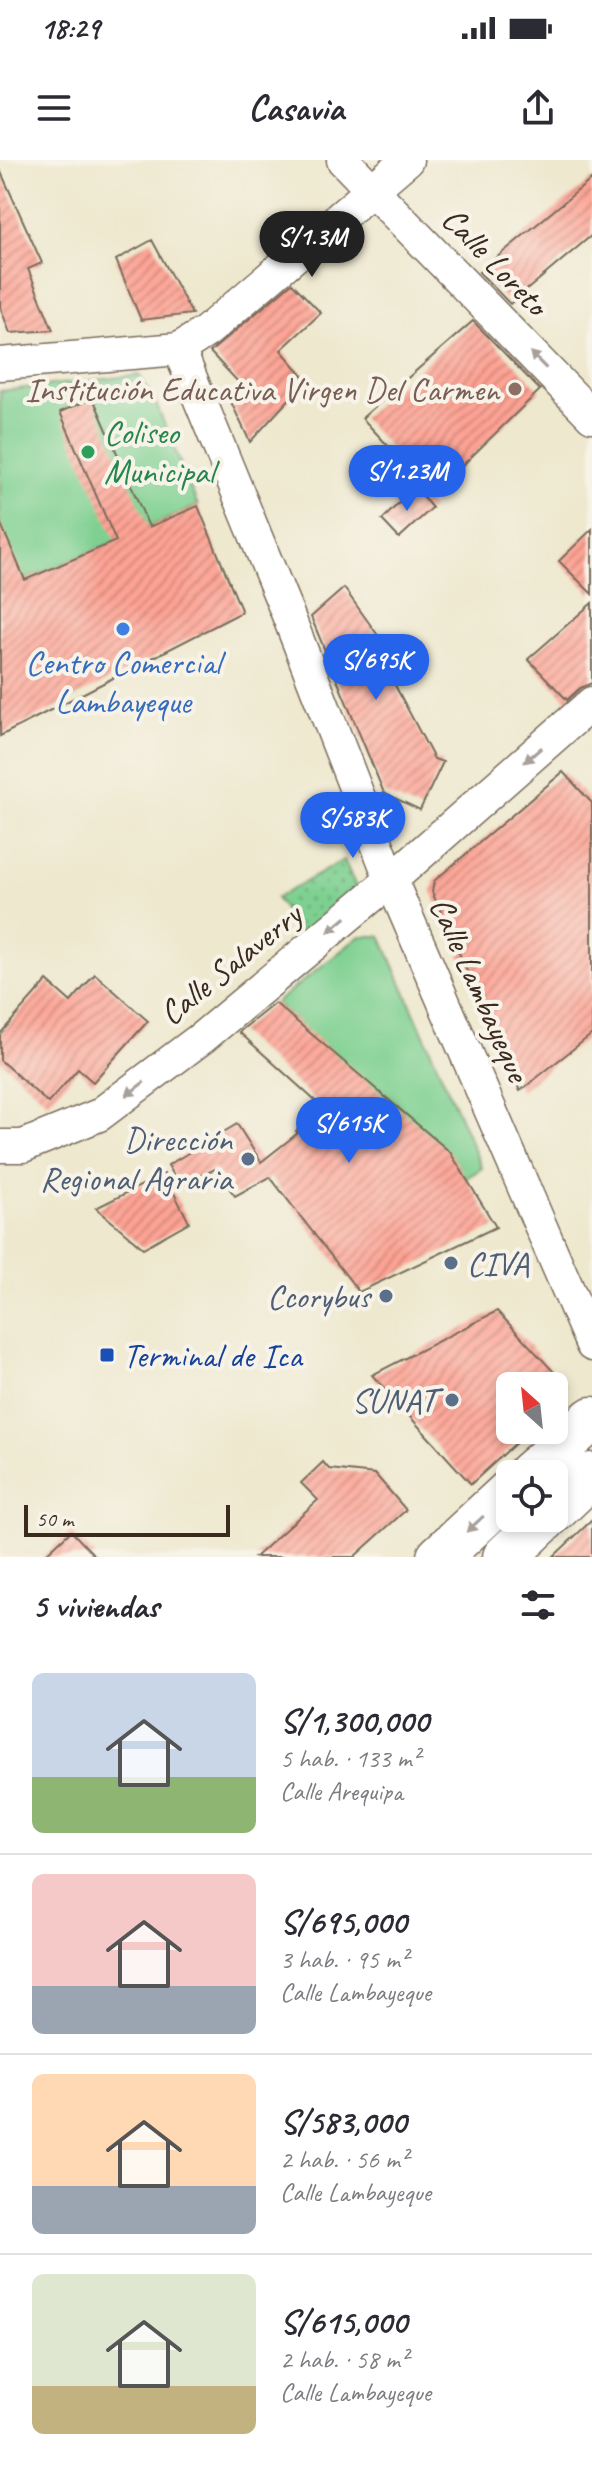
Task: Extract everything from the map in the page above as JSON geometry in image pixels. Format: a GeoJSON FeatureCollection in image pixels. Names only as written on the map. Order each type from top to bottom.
{"type":"FeatureCollection","features":[{"type":"Feature","properties":{"kind":"main road"},"geometry":{"type":"LineString","coordinates":[[545,1460],[592,1419]]}},
{"type":"Feature","properties":{"kind":"main road"},"geometry":{"type":"LineString","coordinates":[[568,1498],[592,1475]]}},
{"type":"Feature","properties":{"kind":"main road"},"geometry":{"type":"LineString","coordinates":[[439,1557],[496,1504]]}},
{"type":"Feature","properties":{"kind":"main road"},"geometry":{"type":"LineString","coordinates":[[505,1557],[531,1532]]}},
{"type":"Feature","properties":{"kind":"street","name":"Calle Loreto"},"geometry":{"type":"LineString","coordinates":[[343,160],[592,416]]}},
{"type":"Feature","properties":{"kind":"street"},"geometry":{"type":"LineString","coordinates":[[0,364],[179,349],[207,331],[407,160]]}},
{"type":"Feature","properties":{"kind":"street","name":"Calle Lambayeque"},"geometry":{"type":"LineString","coordinates":[[179,349],[286,610],[391,880],[592,1345]]}},
{"type":"Feature","properties":{"kind":"street","name":"Calle Salaverry"},"geometry":{"type":"LineString","coordinates":[[0,1146],[23,1146],[99,1115],[203,1037],[391,880],[592,703]]}},
{"type":"Feature","properties":{"kind":"green space","name":"Coliseo Municipal"},"geometry":{"type":"Polygon","coordinates":[[[139,375],[154,399],[198,506],[0,591],[0,391],[139,375]]]}},
{"type":"Feature","properties":{"kind":"green space"},"geometry":{"type":"Polygon","coordinates":[[[344,860],[358,892],[307,943],[276,898],[344,860]]]}},
{"type":"Feature","properties":{"kind":"green space"},"geometry":{"type":"Polygon","coordinates":[[[360,936],[381,936],[482,1168],[466,1178],[275,1003],[360,936]]]}},
{"type":"Feature","properties":{"kind":"building"},"geometry":{"type":"Polygon","coordinates":[[[0,170],[42,263],[28,269],[53,330],[10,333],[0,306],[0,170]]]}},
{"type":"Feature","properties":{"kind":"building"},"geometry":{"type":"Polygon","coordinates":[[[592,179],[592,235],[510,304],[479,272],[592,179]]]}},
{"type":"Feature","properties":{"kind":"building"},"geometry":{"type":"Polygon","coordinates":[[[152,240],[192,314],[141,320],[116,260],[152,240]]]}},
{"type":"Feature","properties":{"kind":"building"},"geometry":{"type":"Polygon","coordinates":[[[292,283],[321,313],[281,350],[307,380],[250,442],[230,400],[242,386],[210,352],[292,283]]]}},
{"type":"Feature","properties":{"kind":"building"},"geometry":{"type":"Polygon","coordinates":[[[473,321],[540,390],[433,494],[362,418],[473,321]]]}},
{"type":"Feature","properties":{"kind":"building"},"geometry":{"type":"Polygon","coordinates":[[[93,398],[149,527],[198,506],[242,612],[0,736],[0,522],[25,580],[116,541],[60,412],[93,398]]]}},
{"type":"Feature","properties":{"kind":"building"},"geometry":{"type":"Polygon","coordinates":[[[415,487],[432,508],[399,538],[382,520],[415,487]]]}},
{"type":"Feature","properties":{"kind":"building"},"geometry":{"type":"Polygon","coordinates":[[[592,529],[592,594],[559,561],[592,529]]]}},
{"type":"Feature","properties":{"kind":"building"},"geometry":{"type":"Polygon","coordinates":[[[344,588],[387,648],[379,655],[434,759],[443,762],[420,810],[384,793],[311,617],[344,588]]]}},
{"type":"Feature","properties":{"kind":"building"},"geometry":{"type":"Polygon","coordinates":[[[592,603],[592,683],[580,688],[567,700],[528,659],[592,603]]]}},
{"type":"Feature","properties":{"kind":"building"},"geometry":{"type":"Polygon","coordinates":[[[563,772],[592,803],[592,1034],[520,1091],[432,892],[434,881],[563,772]]]}},
{"type":"Feature","properties":{"kind":"building"},"geometry":{"type":"Polygon","coordinates":[[[95,974],[148,1021],[93,1082],[78,1069],[48,1103],[0,1060],[0,1034],[47,981],[71,1002],[95,974]]]}},
{"type":"Feature","properties":{"kind":"building"},"geometry":{"type":"Polygon","coordinates":[[[275,1003],[450,1152],[496,1227],[359,1292],[270,1177],[235,1196],[215,1169],[180,1186],[168,1165],[237,1124],[261,1162],[298,1133],[296,1131],[323,1108],[239,1032],[275,1003]]]}},
{"type":"Feature","properties":{"kind":"building"},"geometry":{"type":"Polygon","coordinates":[[[164,1174],[189,1222],[143,1248],[96,1208],[164,1174]]]}},
{"type":"Feature","properties":{"kind":"building","name":"SUNAT"},"geometry":{"type":"Polygon","coordinates":[[[497,1311],[554,1372],[496,1372],[496,1444],[515,1444],[471,1484],[372,1375],[497,1311]]]}},
{"type":"Feature","properties":{"kind":"building"},"geometry":{"type":"Polygon","coordinates":[[[323,1462],[329,1469],[375,1474],[406,1510],[354,1557],[255,1557],[318,1500],[301,1483],[323,1462]]]}},
{"type":"Feature","properties":{"kind":"building"},"geometry":{"type":"Polygon","coordinates":[[[592,1520],[592,1557],[553,1557],[592,1520]]]}},
{"type":"Feature","properties":{"kind":"building"},"geometry":{"type":"Polygon","coordinates":[[[71,1531],[96,1557],[43,1557],[71,1531]]]}},
{"type":"Feature","properties":{"kind":"place","name":"Institución Educativa Virgen Del Carmen"},"geometry":{"type":"Point","coordinates":[515,389]}},
{"type":"Feature","properties":{"kind":"place","name":"Coliseo Municipal"},"geometry":{"type":"Point","coordinates":[88,452]}},
{"type":"Feature","properties":{"kind":"place","name":"Centro Comercial Lambayeque"},"geometry":{"type":"Point","coordinates":[123,629]}},
{"type":"Feature","properties":{"kind":"place","name":"Dirección Regional Agraria"},"geometry":{"type":"Point","coordinates":[248,1159]}},
{"type":"Feature","properties":{"kind":"place","name":"CIVA"},"geometry":{"type":"Point","coordinates":[451,1263]}},
{"type":"Feature","properties":{"kind":"place","name":"Ccorybus"},"geometry":{"type":"Point","coordinates":[386,1296]}},
{"type":"Feature","properties":{"kind":"place","name":"Terminal de Ica"},"geometry":{"type":"Point","coordinates":[107,1355]}},
{"type":"Feature","properties":{"kind":"place","name":"SUNAT"},"geometry":{"type":"Point","coordinates":[452,1400]}}]}
